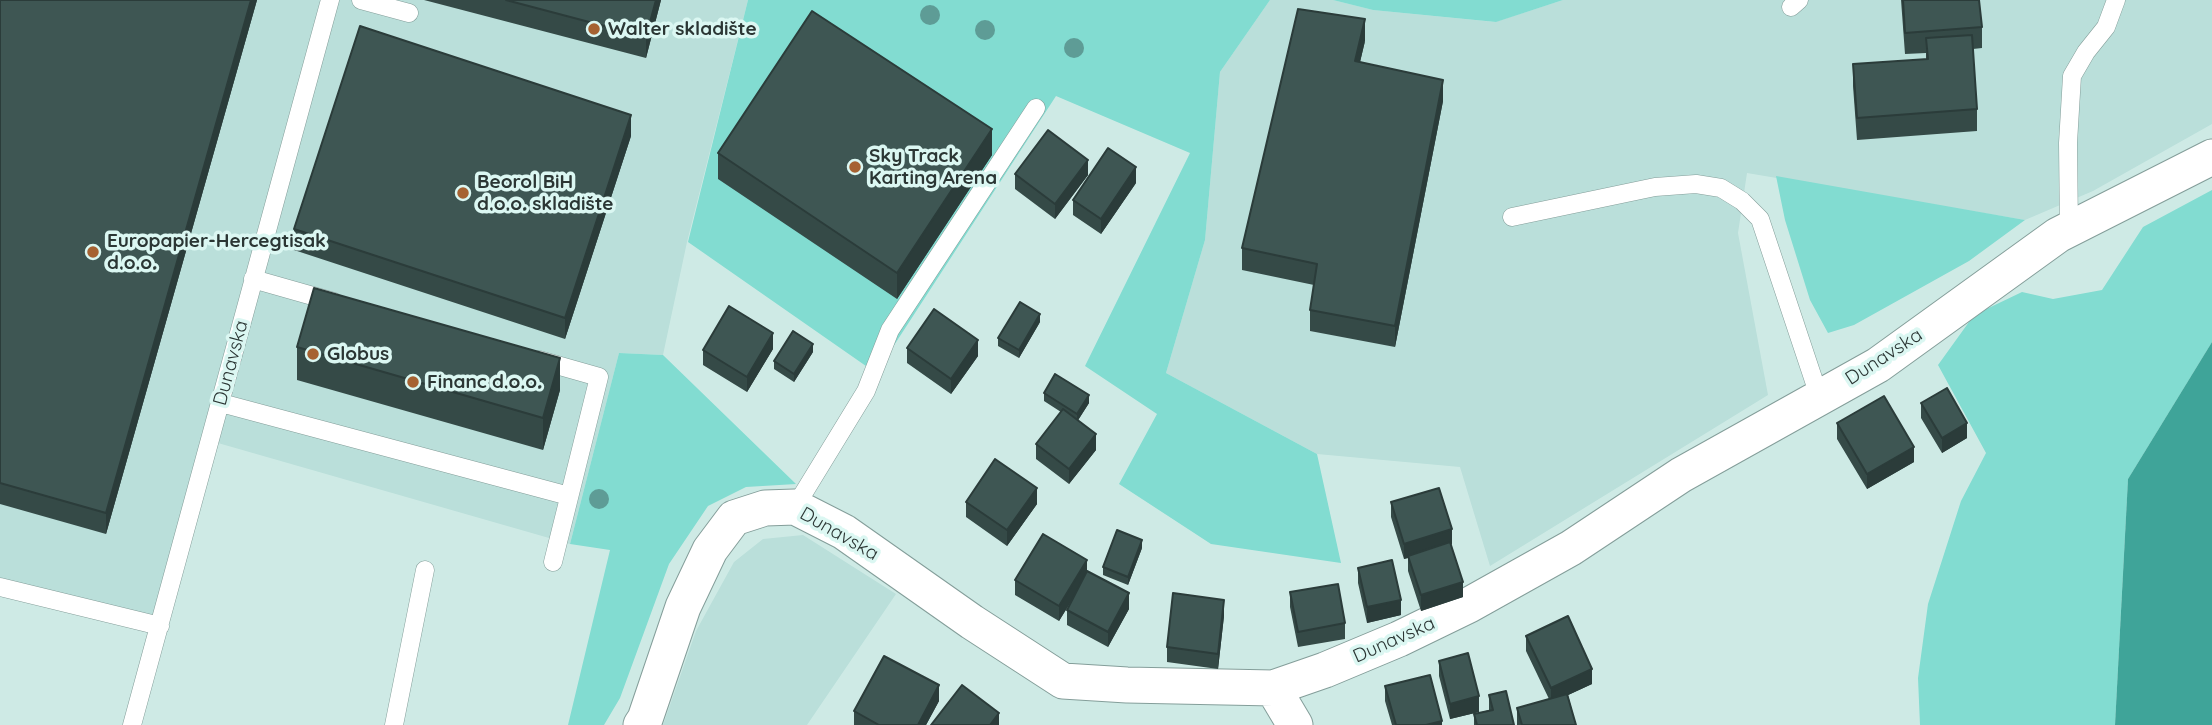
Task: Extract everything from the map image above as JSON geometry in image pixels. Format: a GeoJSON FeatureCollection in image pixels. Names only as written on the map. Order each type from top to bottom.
{"type":"FeatureCollection","features":[{"type":"Feature","properties":{"kind":"street","name":"Dunavska"},"geometry":{"type":"LineString","coordinates":[[641,725],[683,607],[710,550],[734,518],[765,508],[795,507],[844,532],[972,622],[1063,681],[1273,688],[1399,639],[1477,601],[1571,548],[1681,475],[1878,365],[2058,235],[2212,157]]}},
{"type":"Feature","properties":{"kind":"street"},"geometry":{"type":"LineString","coordinates":[[1273,688],[1295,725]]}},
{"type":"Feature","properties":{"kind":"lane","name":"Dunavska"},"geometry":{"type":"LineString","coordinates":[[132,725],[330,0]]}},
{"type":"Feature","properties":{"kind":"lane"},"geometry":{"type":"LineString","coordinates":[[361,0],[409,13]]}},
{"type":"Feature","properties":{"kind":"lane"},"geometry":{"type":"LineString","coordinates":[[2069,230],[2068,143],[2072,76],[2086,52],[2106,27],[2116,0]]}},
{"type":"Feature","properties":{"kind":"lane"},"geometry":{"type":"LineString","coordinates":[[795,507],[866,391],[890,330],[1036,108]]}},
{"type":"Feature","properties":{"kind":"lane"},"geometry":{"type":"LineString","coordinates":[[1512,217],[1655,187],[1696,184],[1721,188],[1742,201],[1759,219],[1819,396]]}},
{"type":"Feature","properties":{"kind":"lane"},"geometry":{"type":"LineString","coordinates":[[253,279],[346,305]]}},
{"type":"Feature","properties":{"kind":"lane"},"geometry":{"type":"LineString","coordinates":[[519,354],[599,377],[553,562]]}},
{"type":"Feature","properties":{"kind":"lane"},"geometry":{"type":"LineString","coordinates":[[221,403],[569,496]]}},
{"type":"Feature","properties":{"kind":"lane"},"geometry":{"type":"LineString","coordinates":[[394,725],[425,570]]}},
{"type":"Feature","properties":{"kind":"lane"},"geometry":{"type":"LineString","coordinates":[[0,587],[160,626]]}},
{"type":"Feature","properties":{"kind":"shaded area"},"geometry":{"type":"Polygon","coordinates":[[[0,0],[748,0],[687,242],[663,355],[619,353],[570,544],[211,441],[160,626],[0,586],[0,0]]]}},
{"type":"Feature","properties":{"kind":"shaded area"},"geometry":{"type":"Polygon","coordinates":[[[748,0],[1270,0],[1220,72],[1205,240],[1166,373],[1317,454],[1341,563],[1211,544],[1119,484],[1157,414],[1085,366],[1190,153],[1056,96],[876,373],[688,242],[748,0]]]}},
{"type":"Feature","properties":{"kind":"shaded area"},"geometry":{"type":"Polygon","coordinates":[[[1270,0],[1333,0],[1373,10],[1495,22],[1563,0],[2212,0],[2212,124],[2093,191],[2025,220],[1747,173],[1738,233],[1768,395],[1490,566],[1460,467],[1317,454],[1166,373],[1205,240],[1220,72],[1270,0]]]}},
{"type":"Feature","properties":{"kind":"shaded area"},"geometry":{"type":"Polygon","coordinates":[[[1333,0],[1563,0],[1496,22],[1373,10],[1333,0]]]}},
{"type":"Feature","properties":{"kind":"shaded area"},"geometry":{"type":"Polygon","coordinates":[[[1776,176],[2025,220],[1969,261],[1854,325],[1828,333],[1810,300],[1785,220],[1776,176]]]}},
{"type":"Feature","properties":{"kind":"shaded area"},"geometry":{"type":"Polygon","coordinates":[[[2212,190],[2212,342],[2128,479],[2115,725],[1920,725],[1918,678],[1928,604],[1961,501],[1986,453],[1938,365],[1974,315],[2022,292],[2053,299],[2102,290],[2143,227],[2212,190]]]}},
{"type":"Feature","properties":{"kind":"shaded area"},"geometry":{"type":"Polygon","coordinates":[[[2212,342],[2212,725],[2115,725],[2128,479],[2212,342]]]}},
{"type":"Feature","properties":{"kind":"shaded area"},"geometry":{"type":"Polygon","coordinates":[[[619,353],[663,355],[796,484],[746,487],[708,506],[669,564],[620,698],[604,725],[568,725],[610,550],[570,544],[619,353]]]}},
{"type":"Feature","properties":{"kind":"shaded area"},"geometry":{"type":"Polygon","coordinates":[[[803,535],[896,594],[807,725],[663,725],[696,631],[734,562],[763,539],[803,535]]]}},
{"type":"Feature","properties":{"kind":"building","name":"Europapier-Hercegtisak d.o.o."},"geometry":{"type":"Polygon","coordinates":[[[0,0],[251,0],[106,513],[0,483],[0,0]]]}},
{"type":"Feature","properties":{"kind":"building"},"geometry":{"type":"Polygon","coordinates":[[[506,0],[656,0],[646,37],[506,0]]]}},
{"type":"Feature","properties":{"kind":"building"},"geometry":{"type":"Polygon","coordinates":[[[1903,0],[1979,0],[1982,27],[1905,33],[1903,0]]]}},
{"type":"Feature","properties":{"kind":"building"},"geometry":{"type":"Polygon","coordinates":[[[1298,9],[1365,19],[1355,61],[1443,80],[1395,326],[1310,310],[1317,264],[1242,248],[1298,9]]]}},
{"type":"Feature","properties":{"kind":"building","name":"Sky Track Karting Arena"},"geometry":{"type":"Polygon","coordinates":[[[812,11],[992,129],[897,273],[718,153],[812,11]]]}},
{"type":"Feature","properties":{"kind":"building","name":"Beorol BiH d.o.o. skladište"},"geometry":{"type":"Polygon","coordinates":[[[360,26],[631,115],[565,318],[294,229],[360,26]]]}},
{"type":"Feature","properties":{"kind":"building"},"geometry":{"type":"Polygon","coordinates":[[[1972,35],[1977,109],[1857,118],[1853,64],[1928,59],[1926,38],[1972,35]]]}},
{"type":"Feature","properties":{"kind":"building"},"geometry":{"type":"Polygon","coordinates":[[[1048,130],[1088,160],[1055,204],[1015,174],[1048,130]]]}},
{"type":"Feature","properties":{"kind":"building"},"geometry":{"type":"Polygon","coordinates":[[[1108,148],[1136,167],[1101,219],[1073,200],[1108,148]]]}},
{"type":"Feature","properties":{"kind":"building"},"geometry":{"type":"Polygon","coordinates":[[[314,288],[560,358],[543,418],[297,347],[314,288]]]}},
{"type":"Feature","properties":{"kind":"building"},"geometry":{"type":"Polygon","coordinates":[[[1020,302],[1040,314],[1019,350],[998,338],[1020,302]]]}},
{"type":"Feature","properties":{"kind":"building"},"geometry":{"type":"Polygon","coordinates":[[[729,306],[773,333],[747,377],[703,350],[729,306]]]}},
{"type":"Feature","properties":{"kind":"building"},"geometry":{"type":"Polygon","coordinates":[[[934,309],[978,340],[951,379],[907,348],[934,309]]]}},
{"type":"Feature","properties":{"kind":"building"},"geometry":{"type":"Polygon","coordinates":[[[793,331],[813,344],[794,374],[774,361],[793,331]]]}},
{"type":"Feature","properties":{"kind":"building"},"geometry":{"type":"Polygon","coordinates":[[[1055,374],[1089,395],[1077,414],[1044,393],[1055,374]]]}},
{"type":"Feature","properties":{"kind":"building"},"geometry":{"type":"Polygon","coordinates":[[[1947,388],[1967,423],[1942,438],[1921,403],[1947,388]]]}},
{"type":"Feature","properties":{"kind":"building"},"geometry":{"type":"Polygon","coordinates":[[[1884,396],[1914,447],[1867,474],[1837,423],[1884,396]]]}},
{"type":"Feature","properties":{"kind":"building"},"geometry":{"type":"Polygon","coordinates":[[[1063,409],[1096,434],[1069,469],[1036,444],[1063,409]]]}},
{"type":"Feature","properties":{"kind":"building"},"geometry":{"type":"Polygon","coordinates":[[[995,459],[1037,488],[1007,530],[966,502],[995,459]]]}},
{"type":"Feature","properties":{"kind":"building"},"geometry":{"type":"Polygon","coordinates":[[[1439,488],[1452,529],[1404,544],[1391,502],[1439,488]]]}},
{"type":"Feature","properties":{"kind":"building"},"geometry":{"type":"Polygon","coordinates":[[[1117,530],[1142,540],[1128,577],[1103,567],[1117,530]]]}},
{"type":"Feature","properties":{"kind":"building"},"geometry":{"type":"Polygon","coordinates":[[[1043,534],[1087,560],[1059,606],[1015,580],[1043,534]]]}},
{"type":"Feature","properties":{"kind":"building"},"geometry":{"type":"Polygon","coordinates":[[[1450,542],[1463,582],[1421,595],[1408,556],[1450,542]]]}},
{"type":"Feature","properties":{"kind":"building"},"geometry":{"type":"Polygon","coordinates":[[[1392,560],[1401,600],[1367,607],[1358,568],[1392,560]]]}},
{"type":"Feature","properties":{"kind":"building"},"geometry":{"type":"Polygon","coordinates":[[[1087,571],[1129,593],[1108,632],[1067,610],[1087,571]]]}},
{"type":"Feature","properties":{"kind":"building"},"geometry":{"type":"Polygon","coordinates":[[[1338,584],[1345,623],[1298,632],[1290,592],[1338,584]]]}},
{"type":"Feature","properties":{"kind":"building"},"geometry":{"type":"Polygon","coordinates":[[[1173,593],[1224,600],[1218,654],[1167,647],[1173,593]]]}},
{"type":"Feature","properties":{"kind":"building"},"geometry":{"type":"Polygon","coordinates":[[[1568,616],[1592,669],[1551,688],[1526,636],[1568,616]]]}},
{"type":"Feature","properties":{"kind":"building"},"geometry":{"type":"Polygon","coordinates":[[[1468,653],[1479,696],[1450,704],[1439,661],[1468,653]]]}},
{"type":"Feature","properties":{"kind":"building"},"geometry":{"type":"Polygon","coordinates":[[[884,656],[939,685],[918,725],[879,725],[854,711],[884,656]]]}},
{"type":"Feature","properties":{"kind":"building"},"geometry":{"type":"Polygon","coordinates":[[[1430,675],[1442,721],[1426,725],[1396,725],[1385,686],[1430,675]]]}},
{"type":"Feature","properties":{"kind":"building"},"geometry":{"type":"Polygon","coordinates":[[[962,685],[999,713],[990,725],[931,725],[962,685]]]}},
{"type":"Feature","properties":{"kind":"building"},"geometry":{"type":"Polygon","coordinates":[[[1506,691],[1514,725],[1477,725],[1474,714],[1493,710],[1489,695],[1506,691]]]}},
{"type":"Feature","properties":{"kind":"building"},"geometry":{"type":"Polygon","coordinates":[[[1567,694],[1576,725],[1522,725],[1517,708],[1567,694]]]}},
{"type":"Feature","properties":{"kind":"place","name":"Walter skladište"},"geometry":{"type":"Point","coordinates":[594,29]}},
{"type":"Feature","properties":{"kind":"place","name":"Sky Track Karting Arena"},"geometry":{"type":"Point","coordinates":[855,167]}},
{"type":"Feature","properties":{"kind":"place","name":"Beorol BiH d.o.o. skladište"},"geometry":{"type":"Point","coordinates":[463,193]}},
{"type":"Feature","properties":{"kind":"place","name":"Europapier-Hercegtisak d.o.o."},"geometry":{"type":"Point","coordinates":[93,252]}},
{"type":"Feature","properties":{"kind":"place","name":"Globus"},"geometry":{"type":"Point","coordinates":[313,354]}},
{"type":"Feature","properties":{"kind":"place","name":"Financ d.o.o."},"geometry":{"type":"Point","coordinates":[413,382]}}]}
